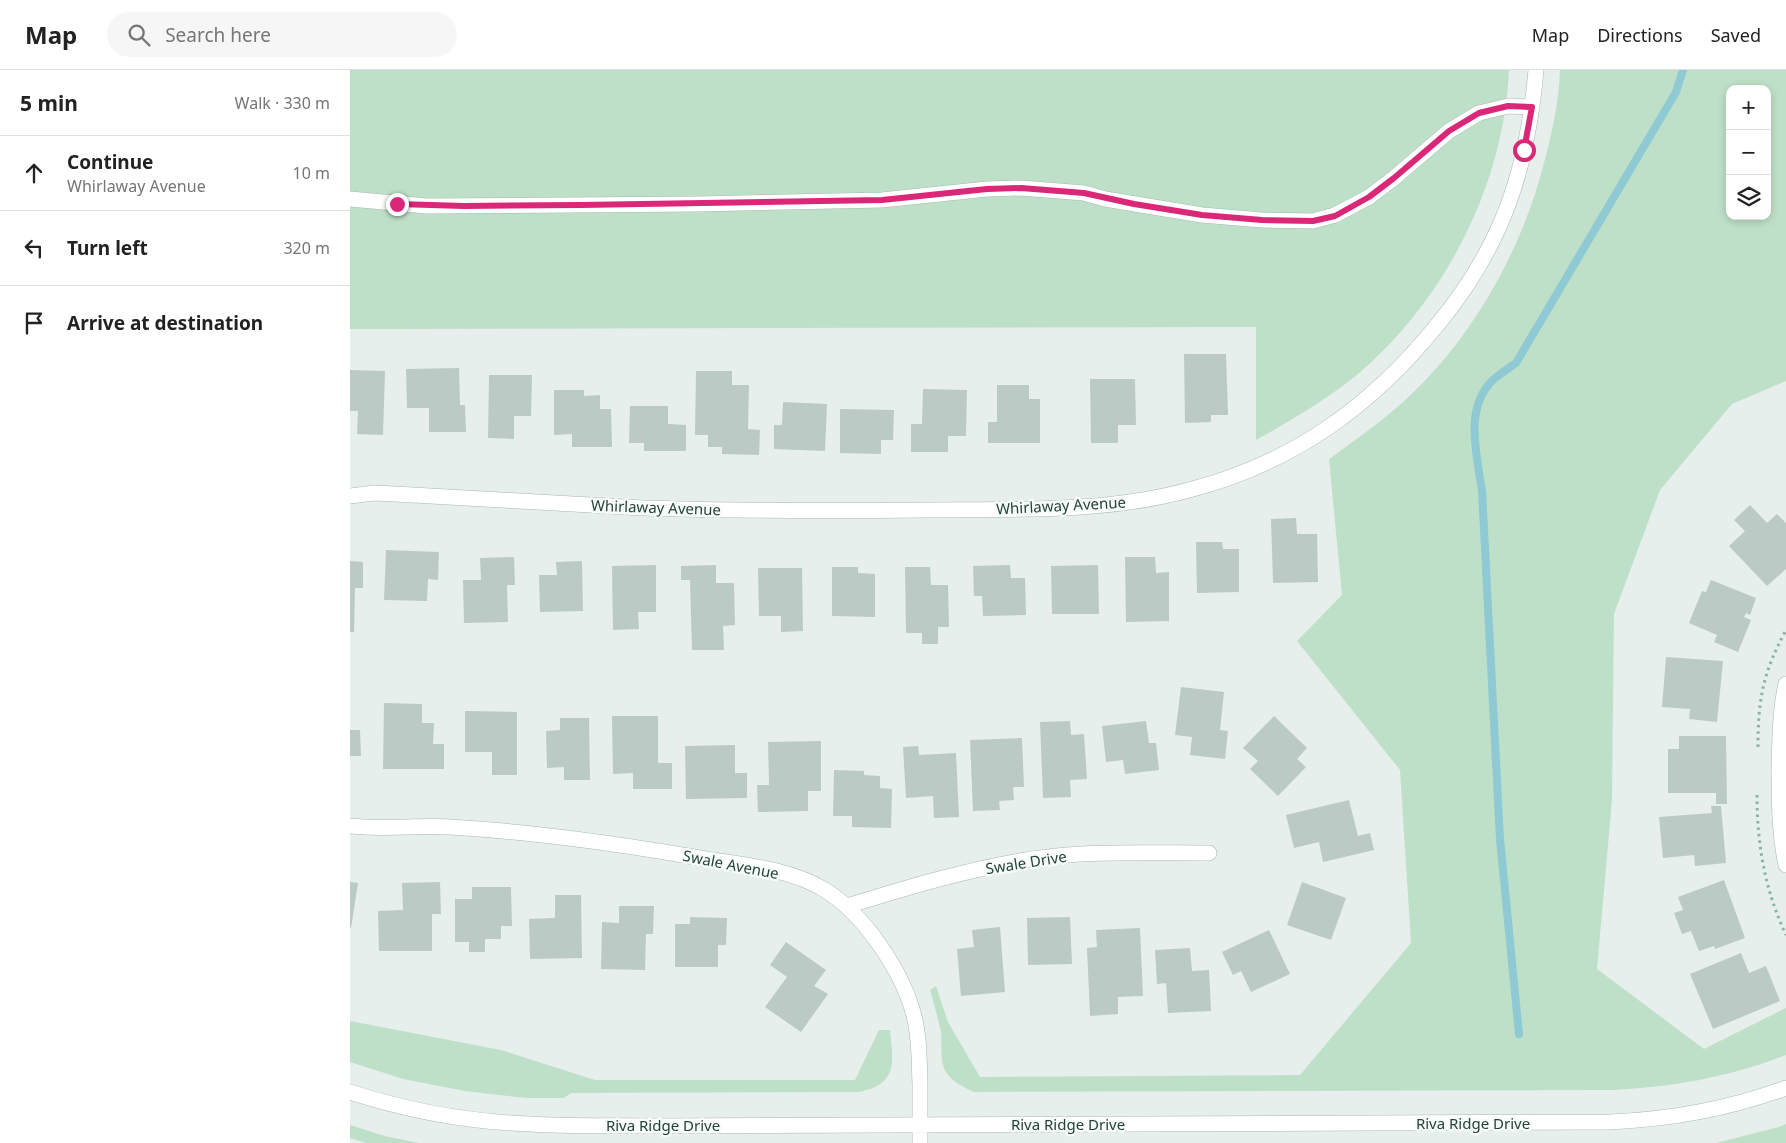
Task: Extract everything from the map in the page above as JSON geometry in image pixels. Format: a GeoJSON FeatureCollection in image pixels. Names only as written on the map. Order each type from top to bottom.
{"type":"FeatureCollection","features":[{"type":"Feature","properties":{"kind":"street","name":"Whirlaway Avenue"},"geometry":{"type":"LineString","coordinates":[[350,496],[374,493],[640,508],[774,511],[1024,508],[1114,504],[1144,500],[1193,489],[1222,480],[1271,461],[1306,442],[1358,406],[1378,390],[1413,354],[1459,297],[1498,228],[1516,181],[1532,107],[1536,70]]}},
{"type":"Feature","properties":{"kind":"street"},"geometry":{"type":"LineString","coordinates":[[350,199],[426,206],[698,204],[882,200],[987,189],[1021,188],[1084,193],[1114,201],[1202,215],[1262,220],[1313,221],[1335,216],[1369,197],[1449,131],[1479,113],[1508,106],[1532,107]]}},
{"type":"Feature","properties":{"kind":"street"},"geometry":{"type":"LineString","coordinates":[[1786,684],[1782,709],[1779,791],[1781,838],[1786,865]]}},
{"type":"Feature","properties":{"kind":"street","name":"Swale Avenue"},"geometry":{"type":"LineString","coordinates":[[350,826],[448,827],[545,834],[644,848],[781,873],[814,884],[847,906],[877,942],[890,962],[910,1001],[920,1055],[920,1143]]}},
{"type":"Feature","properties":{"kind":"street","name":"Swale Drive"},"geometry":{"type":"LineString","coordinates":[[847,906],[922,884],[1019,861],[1068,855],[1108,853],[1209,853]]}},
{"type":"Feature","properties":{"kind":"street","name":"Riva Ridge Drive"},"geometry":{"type":"LineString","coordinates":[[350,1092],[437,1114],[530,1124],[920,1124],[1610,1122],[1655,1120],[1710,1111],[1759,1098],[1786,1088]]}},
{"type":"Feature","properties":{"kind":"green space"},"geometry":{"type":"Polygon","coordinates":[[[350,70],[1509,70],[1505,113],[1496,156],[1482,197],[1464,237],[1443,276],[1418,311],[1389,344],[1358,374],[1309,409],[1256,440],[1256,327],[350,329],[350,70]]]}},
{"type":"Feature","properties":{"kind":"green space"},"geometry":{"type":"Polygon","coordinates":[[[1560,70],[1786,70],[1786,381],[1732,404],[1660,490],[1614,614],[1612,800],[1597,969],[1704,1049],[1786,1008],[1786,1055],[1765,1063],[1701,1080],[1614,1090],[974,1092],[952,1080],[943,1064],[941,1032],[930,990],[936,986],[948,1022],[980,1077],[1300,1075],[1411,943],[1400,770],[1297,641],[1342,595],[1329,459],[1387,416],[1421,385],[1468,328],[1488,297],[1506,265],[1534,197],[1557,105],[1560,70]]]}},
{"type":"Feature","properties":{"kind":"green space"},"geometry":{"type":"Polygon","coordinates":[[[350,1021],[501,1050],[595,1080],[855,1080],[879,1030],[890,1030],[892,1061],[891,1070],[881,1083],[859,1092],[571,1093],[564,1098],[526,1098],[465,1091],[403,1079],[350,1062],[350,1021]]]}},
{"type":"Feature","properties":{"kind":"green space"},"geometry":{"type":"Polygon","coordinates":[[[1786,1124],[1786,1143],[1716,1143],[1779,1127],[1786,1124]]]}},
{"type":"Feature","properties":{"kind":"green space"},"geometry":{"type":"Polygon","coordinates":[[[350,1125],[385,1136],[419,1143],[366,1143],[350,1138],[350,1125]]]}},
{"type":"Feature","properties":{"kind":"building"},"geometry":{"type":"Polygon","coordinates":[[[1184,354],[1226,354],[1228,415],[1211,415],[1211,422],[1185,423],[1184,354]]]}},
{"type":"Feature","properties":{"kind":"building"},"geometry":{"type":"Polygon","coordinates":[[[459,368],[460,405],[465,405],[466,432],[429,432],[429,408],[407,408],[406,369],[459,368]]]}},
{"type":"Feature","properties":{"kind":"building"},"geometry":{"type":"Polygon","coordinates":[[[350,370],[385,371],[383,435],[357,434],[358,411],[350,411],[350,370]]]}},
{"type":"Feature","properties":{"kind":"building"},"geometry":{"type":"Polygon","coordinates":[[[696,371],[732,371],[732,385],[749,385],[748,429],[760,430],[759,455],[722,454],[722,447],[708,447],[708,435],[695,435],[696,371]]]}},
{"type":"Feature","properties":{"kind":"building"},"geometry":{"type":"Polygon","coordinates":[[[489,375],[532,375],[531,416],[514,416],[514,439],[488,438],[489,375]]]}},
{"type":"Feature","properties":{"kind":"building"},"geometry":{"type":"Polygon","coordinates":[[[1090,379],[1135,379],[1136,425],[1118,425],[1118,443],[1091,443],[1090,379]]]}},
{"type":"Feature","properties":{"kind":"building"},"geometry":{"type":"Polygon","coordinates":[[[997,385],[1029,385],[1029,399],[1040,399],[1040,443],[988,443],[988,422],[997,422],[997,385]]]}},
{"type":"Feature","properties":{"kind":"building"},"geometry":{"type":"Polygon","coordinates":[[[923,389],[967,390],[966,436],[948,436],[948,452],[911,452],[911,424],[922,424],[923,389]]]}},
{"type":"Feature","properties":{"kind":"building"},"geometry":{"type":"Polygon","coordinates":[[[554,390],[584,390],[584,396],[600,395],[600,409],[611,409],[612,447],[572,447],[572,434],[554,435],[554,390]]]}},
{"type":"Feature","properties":{"kind":"building"},"geometry":{"type":"Polygon","coordinates":[[[783,402],[827,404],[825,451],[774,449],[774,425],[782,425],[783,402]]]}},
{"type":"Feature","properties":{"kind":"building"},"geometry":{"type":"Polygon","coordinates":[[[630,406],[668,406],[668,424],[686,425],[686,451],[644,451],[644,443],[629,443],[630,406]]]}},
{"type":"Feature","properties":{"kind":"building"},"geometry":{"type":"Polygon","coordinates":[[[840,409],[894,410],[893,440],[881,440],[881,454],[840,453],[840,409]]]}},
{"type":"Feature","properties":{"kind":"building"},"geometry":{"type":"Polygon","coordinates":[[[1750,505],[1767,523],[1777,514],[1786,523],[1786,569],[1767,586],[1729,546],[1745,531],[1734,520],[1750,505]]]}},
{"type":"Feature","properties":{"kind":"building"},"geometry":{"type":"Polygon","coordinates":[[[1296,518],[1297,534],[1317,534],[1318,582],[1273,583],[1271,519],[1296,518]]]}},
{"type":"Feature","properties":{"kind":"building"},"geometry":{"type":"Polygon","coordinates":[[[1196,542],[1222,542],[1223,549],[1239,549],[1239,592],[1197,593],[1196,542]]]}},
{"type":"Feature","properties":{"kind":"building"},"geometry":{"type":"Polygon","coordinates":[[[386,550],[439,552],[438,580],[428,579],[427,601],[384,600],[386,550]]]}},
{"type":"Feature","properties":{"kind":"building"},"geometry":{"type":"Polygon","coordinates":[[[514,557],[515,585],[507,585],[508,622],[464,623],[463,580],[481,580],[480,558],[514,557]]]}},
{"type":"Feature","properties":{"kind":"building"},"geometry":{"type":"Polygon","coordinates":[[[1125,557],[1155,557],[1156,573],[1169,572],[1169,621],[1126,622],[1125,557]]]}},
{"type":"Feature","properties":{"kind":"building"},"geometry":{"type":"Polygon","coordinates":[[[350,561],[363,562],[363,588],[355,588],[354,632],[350,632],[350,561]]]}},
{"type":"Feature","properties":{"kind":"building"},"geometry":{"type":"Polygon","coordinates":[[[582,561],[583,611],[540,612],[539,575],[557,575],[556,562],[582,561]]]}},
{"type":"Feature","properties":{"kind":"building"},"geometry":{"type":"Polygon","coordinates":[[[656,565],[656,612],[638,612],[639,629],[613,630],[612,566],[656,565]]]}},
{"type":"Feature","properties":{"kind":"building"},"geometry":{"type":"Polygon","coordinates":[[[716,565],[716,583],[734,583],[735,625],[723,626],[724,650],[692,650],[690,580],[681,580],[681,566],[716,565]]]}},
{"type":"Feature","properties":{"kind":"building"},"geometry":{"type":"Polygon","coordinates":[[[1010,565],[1011,578],[1025,578],[1026,615],[983,616],[982,596],[974,596],[973,566],[1010,565]]]}},
{"type":"Feature","properties":{"kind":"building"},"geometry":{"type":"Polygon","coordinates":[[[1098,565],[1099,614],[1052,614],[1051,566],[1098,565]]]}},
{"type":"Feature","properties":{"kind":"building"},"geometry":{"type":"Polygon","coordinates":[[[832,567],[858,567],[858,573],[875,574],[875,617],[832,616],[832,567]]]}},
{"type":"Feature","properties":{"kind":"building"},"geometry":{"type":"Polygon","coordinates":[[[905,567],[930,567],[931,585],[948,585],[949,627],[938,627],[938,644],[922,644],[922,633],[906,633],[905,567]]]}},
{"type":"Feature","properties":{"kind":"building"},"geometry":{"type":"Polygon","coordinates":[[[758,568],[802,568],[803,631],[781,632],[781,616],[759,616],[758,568]]]}},
{"type":"Feature","properties":{"kind":"building"},"geometry":{"type":"Polygon","coordinates":[[[1711,580],[1756,598],[1750,615],[1746,613],[1744,617],[1751,620],[1738,652],[1714,642],[1717,635],[1689,623],[1702,591],[1706,592],[1711,580]]]}},
{"type":"Feature","properties":{"kind":"building"},"geometry":{"type":"Polygon","coordinates":[[[1666,657],[1723,661],[1717,722],[1689,719],[1690,709],[1662,707],[1666,657]]]}},
{"type":"Feature","properties":{"kind":"building"},"geometry":{"type":"Polygon","coordinates":[[[1181,687],[1224,692],[1220,730],[1228,731],[1225,759],[1190,755],[1192,737],[1175,735],[1181,687]]]}},
{"type":"Feature","properties":{"kind":"building"},"geometry":{"type":"Polygon","coordinates":[[[384,703],[422,704],[422,723],[434,723],[433,744],[444,744],[444,769],[383,769],[384,703]]]}},
{"type":"Feature","properties":{"kind":"building"},"geometry":{"type":"Polygon","coordinates":[[[465,711],[517,712],[517,775],[492,775],[492,752],[465,752],[465,711]]]}},
{"type":"Feature","properties":{"kind":"building"},"geometry":{"type":"Polygon","coordinates":[[[612,716],[658,716],[658,763],[672,763],[672,789],[633,789],[633,773],[613,774],[612,716]]]}},
{"type":"Feature","properties":{"kind":"building"},"geometry":{"type":"Polygon","coordinates":[[[1274,716],[1307,748],[1297,759],[1306,767],[1278,796],[1250,769],[1258,761],[1243,748],[1274,716]]]}},
{"type":"Feature","properties":{"kind":"building"},"geometry":{"type":"Polygon","coordinates":[[[560,718],[589,718],[590,780],[564,780],[564,767],[547,768],[546,731],[560,730],[560,718]]]}},
{"type":"Feature","properties":{"kind":"building"},"geometry":{"type":"Polygon","coordinates":[[[1070,721],[1071,735],[1084,734],[1087,779],[1070,780],[1071,797],[1043,798],[1040,722],[1070,721]]]}},
{"type":"Feature","properties":{"kind":"building"},"geometry":{"type":"Polygon","coordinates":[[[1146,721],[1149,743],[1156,743],[1159,770],[1125,774],[1123,760],[1106,762],[1102,726],[1146,721]]]}},
{"type":"Feature","properties":{"kind":"building"},"geometry":{"type":"Polygon","coordinates":[[[350,730],[360,730],[361,756],[350,756],[350,730]]]}},
{"type":"Feature","properties":{"kind":"building"},"geometry":{"type":"Polygon","coordinates":[[[1679,736],[1726,736],[1727,804],[1716,804],[1716,793],[1668,793],[1668,749],[1679,749],[1679,736]]]}},
{"type":"Feature","properties":{"kind":"building"},"geometry":{"type":"Polygon","coordinates":[[[1022,738],[1024,787],[1013,787],[1014,800],[999,801],[1000,810],[973,811],[970,740],[1022,738]]]}},
{"type":"Feature","properties":{"kind":"building"},"geometry":{"type":"Polygon","coordinates":[[[821,741],[821,791],[808,791],[808,811],[758,812],[757,785],[769,785],[768,742],[821,741]]]}},
{"type":"Feature","properties":{"kind":"building"},"geometry":{"type":"Polygon","coordinates":[[[735,745],[735,773],[747,773],[747,798],[686,799],[685,746],[735,745]]]}},
{"type":"Feature","properties":{"kind":"building"},"geometry":{"type":"Polygon","coordinates":[[[918,746],[919,755],[956,753],[959,817],[934,818],[933,796],[906,798],[903,747],[918,746]]]}},
{"type":"Feature","properties":{"kind":"building"},"geometry":{"type":"Polygon","coordinates":[[[834,770],[864,771],[864,775],[880,776],[880,788],[892,789],[891,828],[852,827],[852,816],[833,816],[834,770]]]}},
{"type":"Feature","properties":{"kind":"building"},"geometry":{"type":"Polygon","coordinates":[[[1349,800],[1358,836],[1370,833],[1374,850],[1323,862],[1319,842],[1294,848],[1286,815],[1349,800]]]}},
{"type":"Feature","properties":{"kind":"building"},"geometry":{"type":"Polygon","coordinates":[[[1711,806],[1721,806],[1726,863],[1695,866],[1694,855],[1663,858],[1659,817],[1712,813],[1711,806]]]}},
{"type":"Feature","properties":{"kind":"building"},"geometry":{"type":"Polygon","coordinates":[[[1724,880],[1745,938],[1715,949],[1714,946],[1699,951],[1691,931],[1682,934],[1674,913],[1683,910],[1678,897],[1724,880]]]}},
{"type":"Feature","properties":{"kind":"building"},"geometry":{"type":"Polygon","coordinates":[[[350,882],[358,883],[351,928],[350,927],[350,882]]]}},
{"type":"Feature","properties":{"kind":"building"},"geometry":{"type":"Polygon","coordinates":[[[440,882],[441,914],[432,914],[432,951],[379,951],[378,911],[403,910],[402,883],[440,882]]]}},
{"type":"Feature","properties":{"kind":"building"},"geometry":{"type":"Polygon","coordinates":[[[1302,882],[1346,898],[1331,940],[1287,925],[1302,882]]]}},
{"type":"Feature","properties":{"kind":"building"},"geometry":{"type":"Polygon","coordinates":[[[472,887],[511,887],[512,926],[501,926],[501,939],[485,939],[485,952],[469,952],[469,942],[455,942],[455,899],[472,899],[472,887]]]}},
{"type":"Feature","properties":{"kind":"building"},"geometry":{"type":"Polygon","coordinates":[[[555,895],[581,895],[582,958],[530,959],[529,919],[555,918],[555,895]]]}},
{"type":"Feature","properties":{"kind":"building"},"geometry":{"type":"Polygon","coordinates":[[[619,906],[654,906],[653,934],[646,934],[645,970],[601,969],[602,922],[619,923],[619,906]]]}},
{"type":"Feature","properties":{"kind":"building"},"geometry":{"type":"Polygon","coordinates":[[[690,917],[727,918],[726,945],[718,945],[718,967],[675,967],[675,924],[690,924],[690,917]]]}},
{"type":"Feature","properties":{"kind":"building"},"geometry":{"type":"Polygon","coordinates":[[[1070,917],[1072,964],[1028,965],[1027,918],[1070,917]]]}},
{"type":"Feature","properties":{"kind":"building"},"geometry":{"type":"Polygon","coordinates":[[[1000,927],[1005,992],[961,996],[957,949],[974,947],[972,930],[1000,927]]]}},
{"type":"Feature","properties":{"kind":"building"},"geometry":{"type":"Polygon","coordinates":[[[1140,928],[1143,996],[1118,997],[1118,1014],[1090,1016],[1087,948],[1097,947],[1096,930],[1140,928]]]}},
{"type":"Feature","properties":{"kind":"building"},"geometry":{"type":"Polygon","coordinates":[[[1269,930],[1290,974],[1251,992],[1241,971],[1233,975],[1222,952],[1269,930]]]}},
{"type":"Feature","properties":{"kind":"building"},"geometry":{"type":"Polygon","coordinates":[[[786,942],[826,970],[814,986],[828,994],[801,1032],[765,1007],[787,977],[770,965],[786,942]]]}},
{"type":"Feature","properties":{"kind":"building"},"geometry":{"type":"Polygon","coordinates":[[[1190,948],[1192,971],[1209,970],[1211,1011],[1168,1013],[1166,983],[1157,984],[1155,950],[1190,948]]]}},
{"type":"Feature","properties":{"kind":"building"},"geometry":{"type":"Polygon","coordinates":[[[1741,953],[1749,973],[1766,966],[1780,1001],[1713,1029],[1690,974],[1741,953]]]}},
{"type":"Feature","properties":{"kind":"waterway"},"geometry":{"type":"LineString","coordinates":[[1519,1034],[1500,839],[1482,491],[1475,447],[1475,417],[1478,403],[1484,390],[1494,379],[1516,363],[1676,92],[1683,70]]}},
{"type":"Feature","properties":{"kind":"route"},"geometry":{"type":"LineString","coordinates":[[397,204],[464,206],[882,200],[987,189],[1021,188],[1084,193],[1105,199],[1202,215],[1297,222],[1324,219],[1351,208],[1394,178],[1449,131],[1479,113],[1494,108],[1508,106],[1532,107],[1524,150]]}}]}
